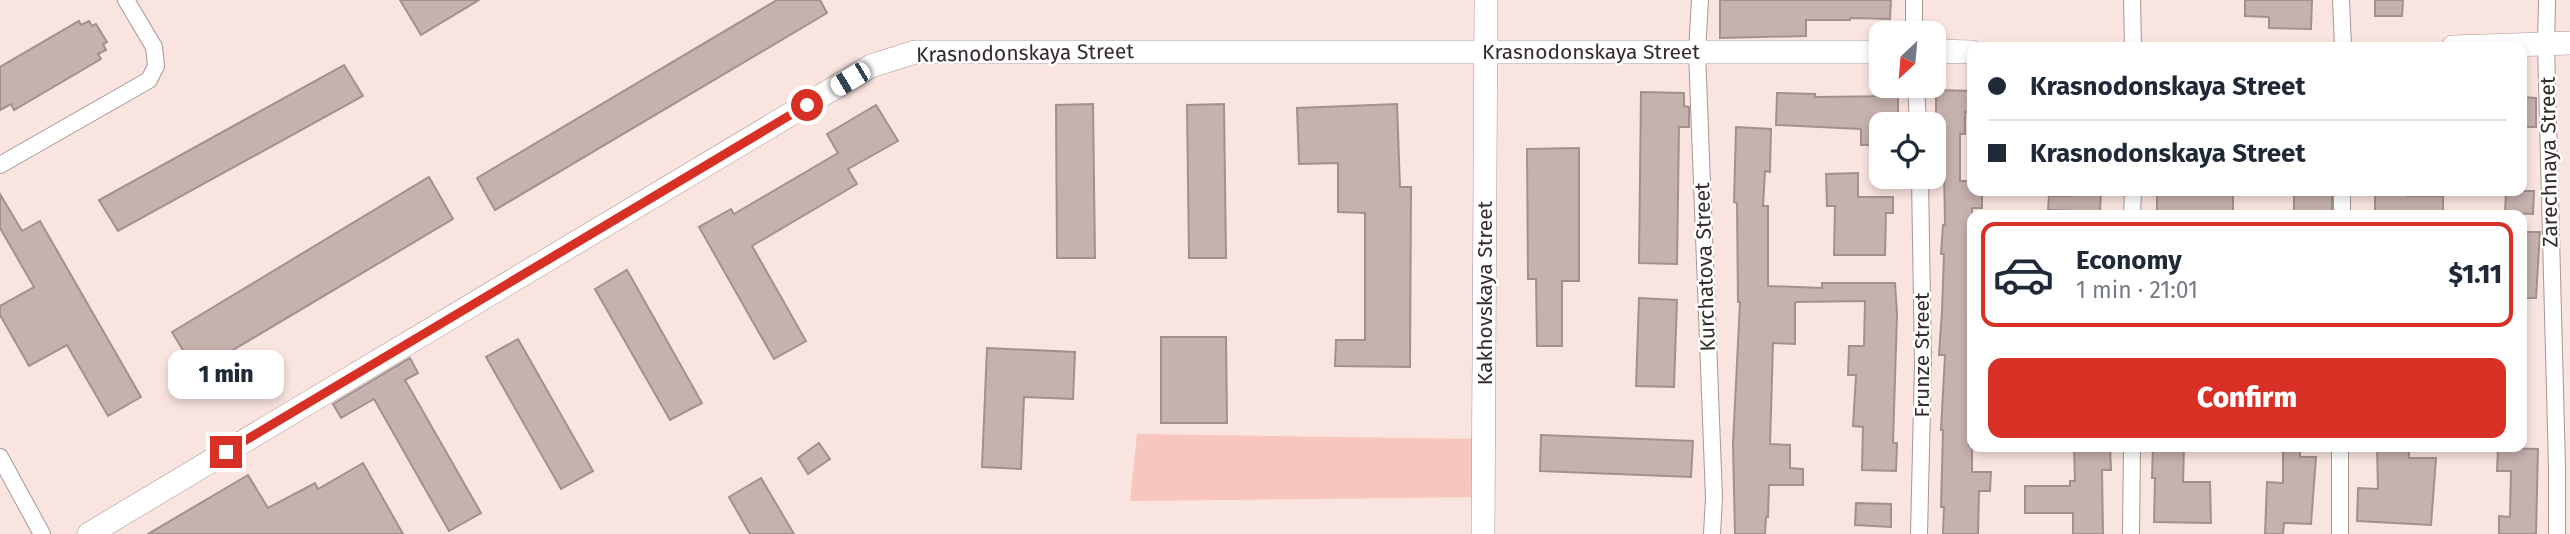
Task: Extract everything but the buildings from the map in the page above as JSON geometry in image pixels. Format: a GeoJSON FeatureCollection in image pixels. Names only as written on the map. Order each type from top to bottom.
{"type":"FeatureCollection","features":[{"type":"Feature","properties":{"kind":"street"},"geometry":{"type":"LineString","coordinates":[[0,164],[149,80],[156,66],[154,47],[126,0]]}},
{"type":"Feature","properties":{"kind":"street","name":"Kakhovskaya Street"},"geometry":{"type":"LineString","coordinates":[[1483,534],[1486,0]]}},
{"type":"Feature","properties":{"kind":"street","name":"Kurchatova Street"},"geometry":{"type":"LineString","coordinates":[[1700,0],[1697,52],[1714,498],[1713,534]]}},
{"type":"Feature","properties":{"kind":"street"},"geometry":{"type":"LineString","coordinates":[[1914,0],[1914,21]]}},
{"type":"Feature","properties":{"kind":"street"},"geometry":{"type":"LineString","coordinates":[[2132,0],[2133,42]]}},
{"type":"Feature","properties":{"kind":"street"},"geometry":{"type":"LineString","coordinates":[[2341,0],[2343,42]]}},
{"type":"Feature","properties":{"kind":"street","name":"Zarechnaya Street"},"geometry":{"type":"LineString","coordinates":[[2547,0],[2557,534]]}},
{"type":"Feature","properties":{"kind":"street"},"geometry":{"type":"LineString","coordinates":[[2527,45],[2570,43]]}},
{"type":"Feature","properties":{"kind":"street","name":"Krasnodonskaya Street"},"geometry":{"type":"LineString","coordinates":[[89,534],[871,66],[892,58],[915,52],[1869,51]]}},
{"type":"Feature","properties":{"kind":"street"},"geometry":{"type":"LineString","coordinates":[[1946,51],[1967,52]]}},
{"type":"Feature","properties":{"kind":"street","name":"Frunze Street"},"geometry":{"type":"LineString","coordinates":[[1919,534],[1923,364],[1920,189]]}},
{"type":"Feature","properties":{"kind":"street"},"geometry":{"type":"LineString","coordinates":[[2131,534],[2132,452]]}},
{"type":"Feature","properties":{"kind":"street"},"geometry":{"type":"LineString","coordinates":[[2340,452],[2340,534]]}},
{"type":"Feature","properties":{"kind":"street"},"geometry":{"type":"LineString","coordinates":[[0,457],[42,534]]}},
{"type":"Feature","properties":{"kind":"shaded area"},"geometry":{"type":"Polygon","coordinates":[[[1137,434],[1484,439],[1483,497],[1130,501],[1137,434]]]}},
{"type":"Feature","properties":{"kind":"route"},"geometry":{"type":"LineString","coordinates":[[226,452],[807,105]]}}]}
